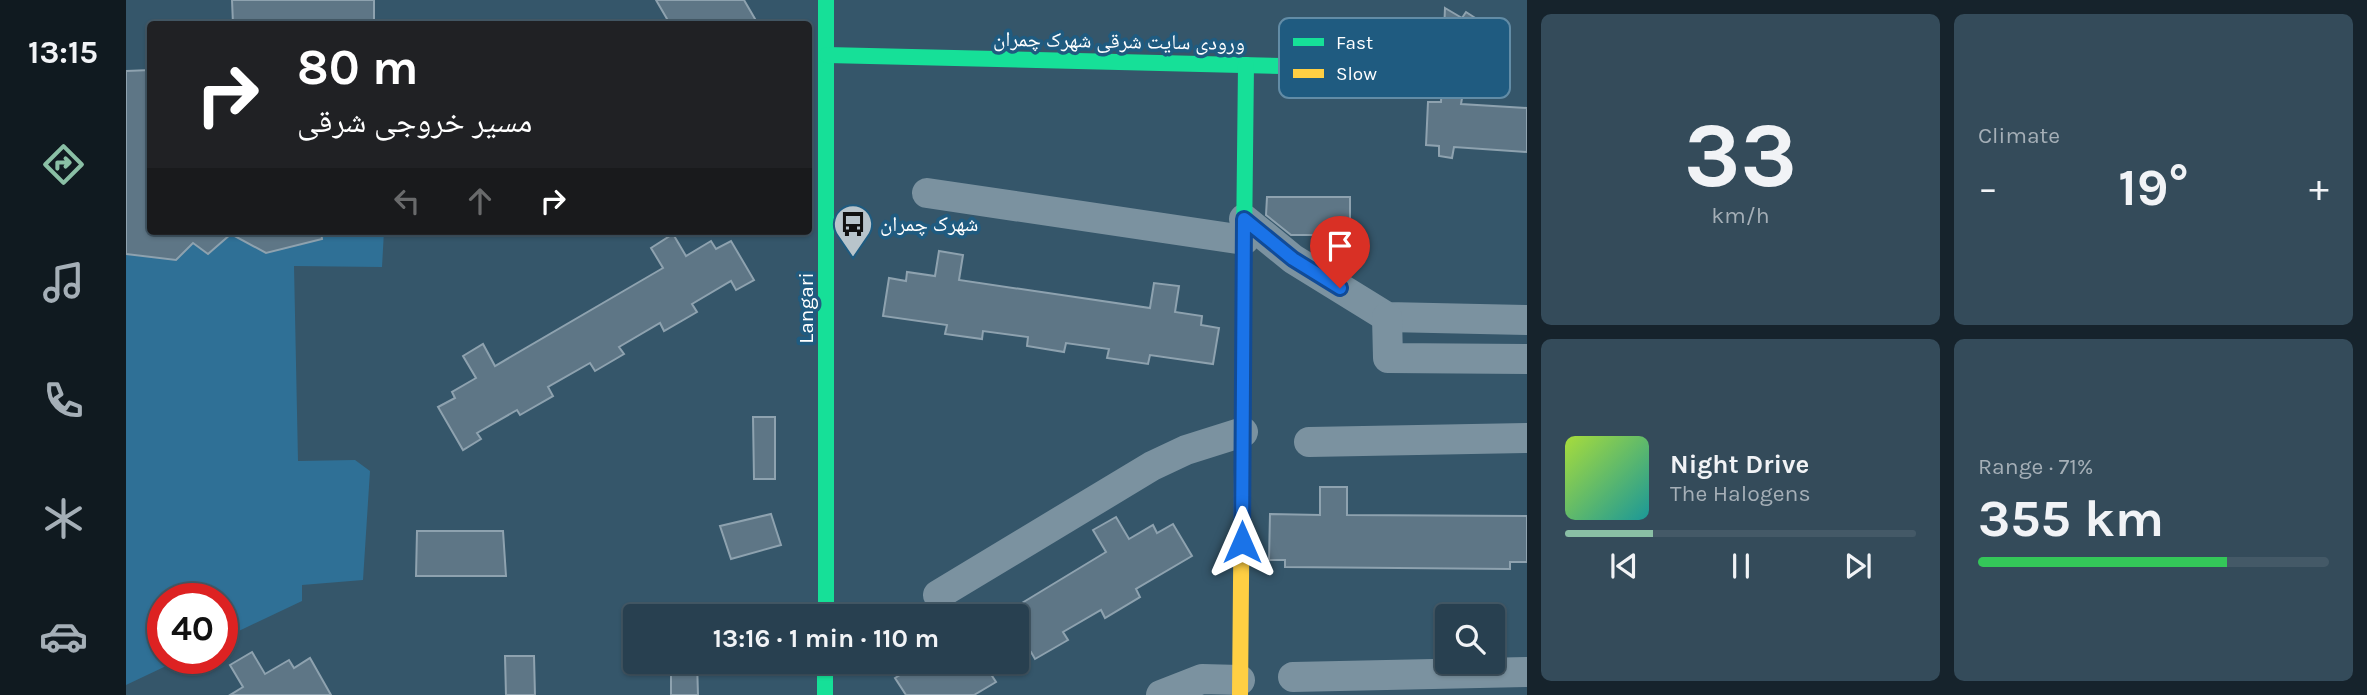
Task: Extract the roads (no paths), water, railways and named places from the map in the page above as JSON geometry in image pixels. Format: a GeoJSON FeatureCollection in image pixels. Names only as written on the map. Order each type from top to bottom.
{"type":"FeatureCollection","features":[{"type":"Feature","properties":{"kind":"street","name":"Langari"},"geometry":{"type":"LineString","coordinates":[[825,604],[826,0]]}},
{"type":"Feature","properties":{"kind":"street","name":"ورودی سایت شرقی شهرک چمران"},"geometry":{"type":"LineString","coordinates":[[827,55],[1279,66]]}},
{"type":"Feature","properties":{"kind":"street"},"geometry":{"type":"LineString","coordinates":[[1161,695],[1202,679],[1240,687],[1246,65]]}},
{"type":"Feature","properties":{"kind":"street"},"geometry":{"type":"LineString","coordinates":[[927,193],[1244,230],[1387,317],[1527,320]]}},
{"type":"Feature","properties":{"kind":"street"},"geometry":{"type":"LineString","coordinates":[[1387,317],[1388,358],[1527,359]]}},
{"type":"Feature","properties":{"kind":"street"},"geometry":{"type":"LineString","coordinates":[[938,595],[1152,466],[1186,450],[1243,432]]}},
{"type":"Feature","properties":{"kind":"street"},"geometry":{"type":"LineString","coordinates":[[1309,442],[1527,438]]}},
{"type":"Feature","properties":{"kind":"street"},"geometry":{"type":"LineString","coordinates":[[1293,677],[1527,673]]}},
{"type":"Feature","properties":{"kind":"street"},"geometry":{"type":"LineString","coordinates":[[825,674],[825,695]]}},
{"type":"Feature","properties":{"kind":"place","name":"شهرک چمران"},"geometry":{"type":"Point","coordinates":[853,258]}}]}
